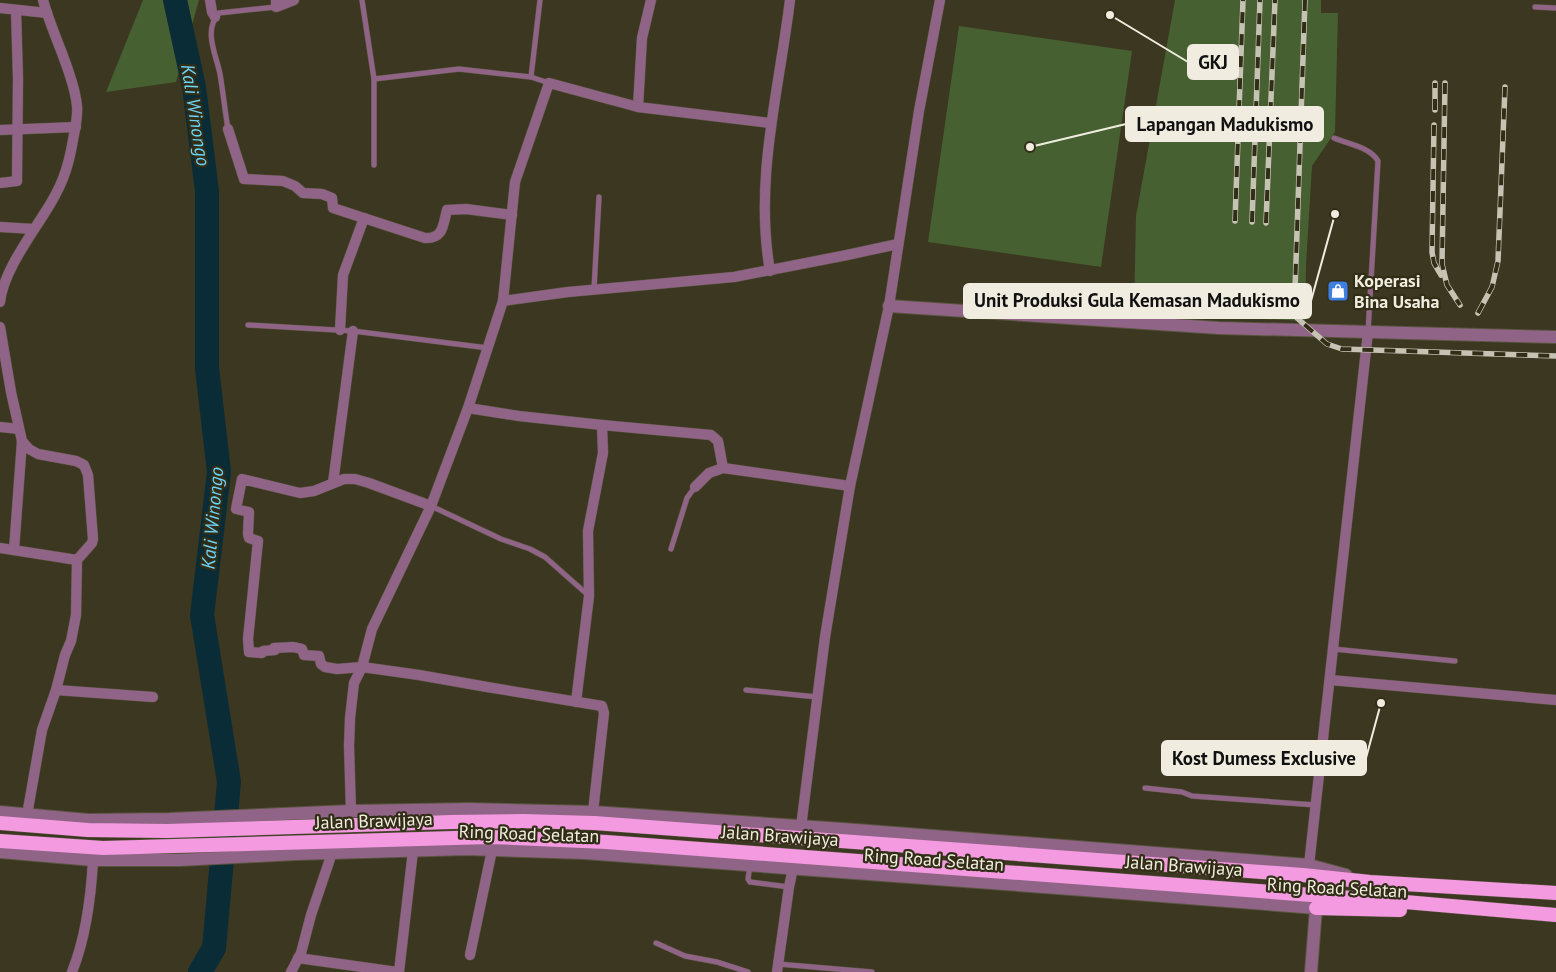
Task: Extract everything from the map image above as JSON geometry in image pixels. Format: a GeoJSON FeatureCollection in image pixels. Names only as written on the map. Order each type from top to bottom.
{"type":"FeatureCollection","features":[{"type":"Feature","properties":{"kind":"highway","name":"Jalan Brawijaya"},"geometry":{"type":"LineString","coordinates":[[0,823],[168,825],[300,820],[594,823],[843,835],[1370,882],[1556,893]]}},
{"type":"Feature","properties":{"kind":"highway","name":"Jalan Brawijaya"},"geometry":{"type":"LineString","coordinates":[[0,841],[177,853],[490,837],[606,842],[750,859],[1369,899],[1556,915]]}},
{"type":"Feature","properties":{"kind":"highway","name":"Ring Road Selatan"},"geometry":{"type":"LineString","coordinates":[[1316,908],[1465,912],[1508,911]]}},
{"type":"Feature","properties":{"kind":"street"},"geometry":{"type":"LineString","coordinates":[[0,302],[7,279],[65,177],[76,127],[77,106],[70,77],[44,0]]}},
{"type":"Feature","properties":{"kind":"street"},"geometry":{"type":"LineString","coordinates":[[210,0],[215,17]]}},
{"type":"Feature","properties":{"kind":"street"},"geometry":{"type":"LineString","coordinates":[[276,4],[294,0]]}},
{"type":"Feature","properties":{"kind":"street"},"geometry":{"type":"LineString","coordinates":[[638,107],[642,38],[651,0]]}},
{"type":"Feature","properties":{"kind":"street"},"geometry":{"type":"LineString","coordinates":[[770,271],[764,236],[763,213],[770,123],[790,0]]}},
{"type":"Feature","properties":{"kind":"street"},"geometry":{"type":"LineString","coordinates":[[800,827],[824,637],[850,486],[889,306],[919,111],[940,0]]}},
{"type":"Feature","properties":{"kind":"street"},"geometry":{"type":"LineString","coordinates":[[0,8],[47,13]]}},
{"type":"Feature","properties":{"kind":"street"},"geometry":{"type":"LineString","coordinates":[[0,184],[17,181],[16,10]]}},
{"type":"Feature","properties":{"kind":"street"},"geometry":{"type":"LineString","coordinates":[[351,811],[349,779],[350,718],[354,683],[362,667],[372,629],[431,506],[468,408],[488,348],[503,301],[515,182],[549,82],[638,107],[770,123]]}},
{"type":"Feature","properties":{"kind":"street"},"geometry":{"type":"LineString","coordinates":[[0,130],[76,127]]}},
{"type":"Feature","properties":{"kind":"street"},"geometry":{"type":"LineString","coordinates":[[228,129],[244,179],[283,181],[295,186],[303,193],[322,194],[332,198],[333,208],[425,238],[431,239],[438,236],[441,232],[447,210],[466,209],[512,215]]}},
{"type":"Feature","properties":{"kind":"street"},"geometry":{"type":"LineString","coordinates":[[340,330],[344,275],[364,218]]}},
{"type":"Feature","properties":{"kind":"street"},"geometry":{"type":"LineString","coordinates":[[0,227],[34,229]]}},
{"type":"Feature","properties":{"kind":"street"},"geometry":{"type":"LineString","coordinates":[[503,301],[594,290],[734,277],[898,244]]}},
{"type":"Feature","properties":{"kind":"street"},"geometry":{"type":"LineString","coordinates":[[889,306],[1219,328],[1556,337]]}},
{"type":"Feature","properties":{"kind":"street"},"geometry":{"type":"LineString","coordinates":[[0,328],[22,441],[14,550]]}},
{"type":"Feature","properties":{"kind":"street"},"geometry":{"type":"LineString","coordinates":[[333,483],[353,332]]}},
{"type":"Feature","properties":{"kind":"street"},"geometry":{"type":"LineString","coordinates":[[1309,865],[1368,332]]}},
{"type":"Feature","properties":{"kind":"street"},"geometry":{"type":"LineString","coordinates":[[468,408],[519,416],[711,436],[718,441],[723,468]]}},
{"type":"Feature","properties":{"kind":"street"},"geometry":{"type":"LineString","coordinates":[[576,702],[589,596],[588,531],[603,454],[602,425]]}},
{"type":"Feature","properties":{"kind":"street"},"geometry":{"type":"LineString","coordinates":[[0,427],[19,429]]}},
{"type":"Feature","properties":{"kind":"street"},"geometry":{"type":"LineString","coordinates":[[22,441],[29,449],[38,454],[71,459],[81,462],[86,468],[93,539],[77,560],[76,615],[71,641],[42,730],[27,814]]}},
{"type":"Feature","properties":{"kind":"street"},"geometry":{"type":"LineString","coordinates":[[695,487],[709,473],[723,468],[850,486]]}},
{"type":"Feature","properties":{"kind":"street"},"geometry":{"type":"LineString","coordinates":[[431,506],[369,482],[355,479],[344,479],[314,491],[300,493],[242,478],[236,509],[249,512],[249,538],[258,541],[248,639],[249,652],[262,653],[263,650],[293,647],[302,649],[304,655],[319,656],[321,664],[325,667],[336,669],[362,667],[419,674],[599,705],[604,709],[593,812]]}},
{"type":"Feature","properties":{"kind":"street"},"geometry":{"type":"LineString","coordinates":[[0,548],[77,560]]}},
{"type":"Feature","properties":{"kind":"street"},"geometry":{"type":"LineString","coordinates":[[1330,680],[1556,700]]}},
{"type":"Feature","properties":{"kind":"street"},"geometry":{"type":"LineString","coordinates":[[56,690],[153,697]]}},
{"type":"Feature","properties":{"kind":"street","name":"Ring Road Selatan"},"geometry":{"type":"LineString","coordinates":[[300,820],[351,811],[470,809],[593,812],[800,827],[843,835],[1309,865],[1370,882]]}},
{"type":"Feature","properties":{"kind":"street"},"geometry":{"type":"LineString","coordinates":[[0,812],[27,814],[88,825]]}},
{"type":"Feature","properties":{"kind":"street","name":"Ring Road Selatan"},"geometry":{"type":"LineString","coordinates":[[298,848],[332,853],[467,849],[750,859],[793,868],[1316,908]]}},
{"type":"Feature","properties":{"kind":"street"},"geometry":{"type":"LineString","coordinates":[[470,956],[492,850]]}},
{"type":"Feature","properties":{"kind":"street"},"geometry":{"type":"LineString","coordinates":[[298,958],[398,972],[413,851]]}},
{"type":"Feature","properties":{"kind":"street"},"geometry":{"type":"LineString","coordinates":[[0,852],[93,860],[177,853]]}},
{"type":"Feature","properties":{"kind":"street"},"geometry":{"type":"LineString","coordinates":[[291,972],[301,953],[311,915],[332,853]]}},
{"type":"Feature","properties":{"kind":"street"},"geometry":{"type":"LineString","coordinates":[[72,972],[89,911],[93,860]]}},
{"type":"Feature","properties":{"kind":"street"},"geometry":{"type":"LineString","coordinates":[[777,968],[793,868]]}},
{"type":"Feature","properties":{"kind":"street"},"geometry":{"type":"LineString","coordinates":[[1311,972],[1316,908]]}},
{"type":"Feature","properties":{"kind":"lane"},"geometry":{"type":"LineString","coordinates":[[362,0],[374,79],[374,165]]}},
{"type":"Feature","properties":{"kind":"lane"},"geometry":{"type":"LineString","coordinates":[[531,77],[540,0]]}},
{"type":"Feature","properties":{"kind":"lane"},"geometry":{"type":"LineString","coordinates":[[228,129],[219,71],[213,50],[213,20],[219,13],[276,4]]}},
{"type":"Feature","properties":{"kind":"lane"},"geometry":{"type":"LineString","coordinates":[[1535,7],[1556,8]]}},
{"type":"Feature","properties":{"kind":"lane"},"geometry":{"type":"LineString","coordinates":[[374,79],[459,69],[531,77],[549,82]]}},
{"type":"Feature","properties":{"kind":"lane"},"geometry":{"type":"LineString","coordinates":[[1334,138],[1370,152],[1378,161],[1368,332]]}},
{"type":"Feature","properties":{"kind":"lane"},"geometry":{"type":"LineString","coordinates":[[594,290],[600,197]]}},
{"type":"Feature","properties":{"kind":"lane"},"geometry":{"type":"LineString","coordinates":[[248,325],[340,330],[488,348]]}},
{"type":"Feature","properties":{"kind":"lane"},"geometry":{"type":"LineString","coordinates":[[671,549],[687,498],[695,487]]}},
{"type":"Feature","properties":{"kind":"lane"},"geometry":{"type":"LineString","coordinates":[[431,506],[545,557],[589,596]]}},
{"type":"Feature","properties":{"kind":"lane"},"geometry":{"type":"LineString","coordinates":[[1332,649],[1455,661]]}},
{"type":"Feature","properties":{"kind":"lane"},"geometry":{"type":"LineString","coordinates":[[746,690],[817,697]]}},
{"type":"Feature","properties":{"kind":"lane"},"geometry":{"type":"LineString","coordinates":[[1145,788],[1182,792],[1192,796],[1316,806]]}},
{"type":"Feature","properties":{"kind":"lane"},"geometry":{"type":"LineString","coordinates":[[750,859],[748,879],[750,882],[789,887]]}},
{"type":"Feature","properties":{"kind":"lane"},"geometry":{"type":"LineString","coordinates":[[656,943],[685,956],[716,962],[748,972]]}},
{"type":"Feature","properties":{"kind":"lane"},"geometry":{"type":"LineString","coordinates":[[777,968],[872,972]]}},
{"type":"Feature","properties":{"kind":"green space"},"geometry":{"type":"Polygon","coordinates":[[[143,0],[199,0],[176,82],[106,92],[143,0]]]}},
{"type":"Feature","properties":{"kind":"green space"},"geometry":{"type":"Polygon","coordinates":[[[1175,0],[1321,0],[1321,13],[1338,13],[1335,132],[1312,166],[1306,265],[1305,321],[1134,313],[1136,216],[1175,0]]]}},
{"type":"Feature","properties":{"kind":"green space"},"geometry":{"type":"Polygon","coordinates":[[[959,26],[1132,51],[1101,267],[928,242],[959,26]]]}},
{"type":"Feature","properties":{"kind":"waterway","name":"Kali Winongo"},"geometry":{"type":"LineString","coordinates":[[175,0],[194,87],[207,191],[207,368],[219,472],[202,615],[229,782],[214,948],[200,972]]}},
{"type":"Feature","properties":{"kind":"railway"},"geometry":{"type":"LineString","coordinates":[[1235,221],[1243,0]]}},
{"type":"Feature","properties":{"kind":"railway"},"geometry":{"type":"LineString","coordinates":[[1252,222],[1260,0]]}},
{"type":"Feature","properties":{"kind":"railway"},"geometry":{"type":"LineString","coordinates":[[1266,223],[1275,0]]}},
{"type":"Feature","properties":{"kind":"railway"},"geometry":{"type":"LineString","coordinates":[[1305,0],[1295,290],[1291,304],[1297,318],[1327,344],[1342,349],[1556,356]]}},
{"type":"Feature","properties":{"kind":"railway"},"geometry":{"type":"LineString","coordinates":[[1435,83],[1435,110]]}},
{"type":"Feature","properties":{"kind":"railway"},"geometry":{"type":"LineString","coordinates":[[1445,83],[1442,264],[1447,285],[1460,305]]}},
{"type":"Feature","properties":{"kind":"railway"},"geometry":{"type":"LineString","coordinates":[[1478,313],[1492,287],[1498,261],[1505,87]]}},
{"type":"Feature","properties":{"kind":"railway"},"geometry":{"type":"LineString","coordinates":[[1434,125],[1432,252],[1434,263],[1441,275]]}},
{"type":"Feature","properties":{"kind":"place","name":"GKJ"},"geometry":{"type":"Point","coordinates":[1110,15]}},
{"type":"Feature","properties":{"kind":"place","name":"Lapangan Madukismo"},"geometry":{"type":"Point","coordinates":[1030,147]}},
{"type":"Feature","properties":{"kind":"place","name":"Unit Produksi Gula Kemasan Madukismo"},"geometry":{"type":"Point","coordinates":[1335,214]}},
{"type":"Feature","properties":{"kind":"place","name":"Koperasi Bina Usaha"},"geometry":{"type":"Point","coordinates":[1338,291]}},
{"type":"Feature","properties":{"kind":"place","name":"Kost Dumess Exclusive"},"geometry":{"type":"Point","coordinates":[1381,703]}}]}
